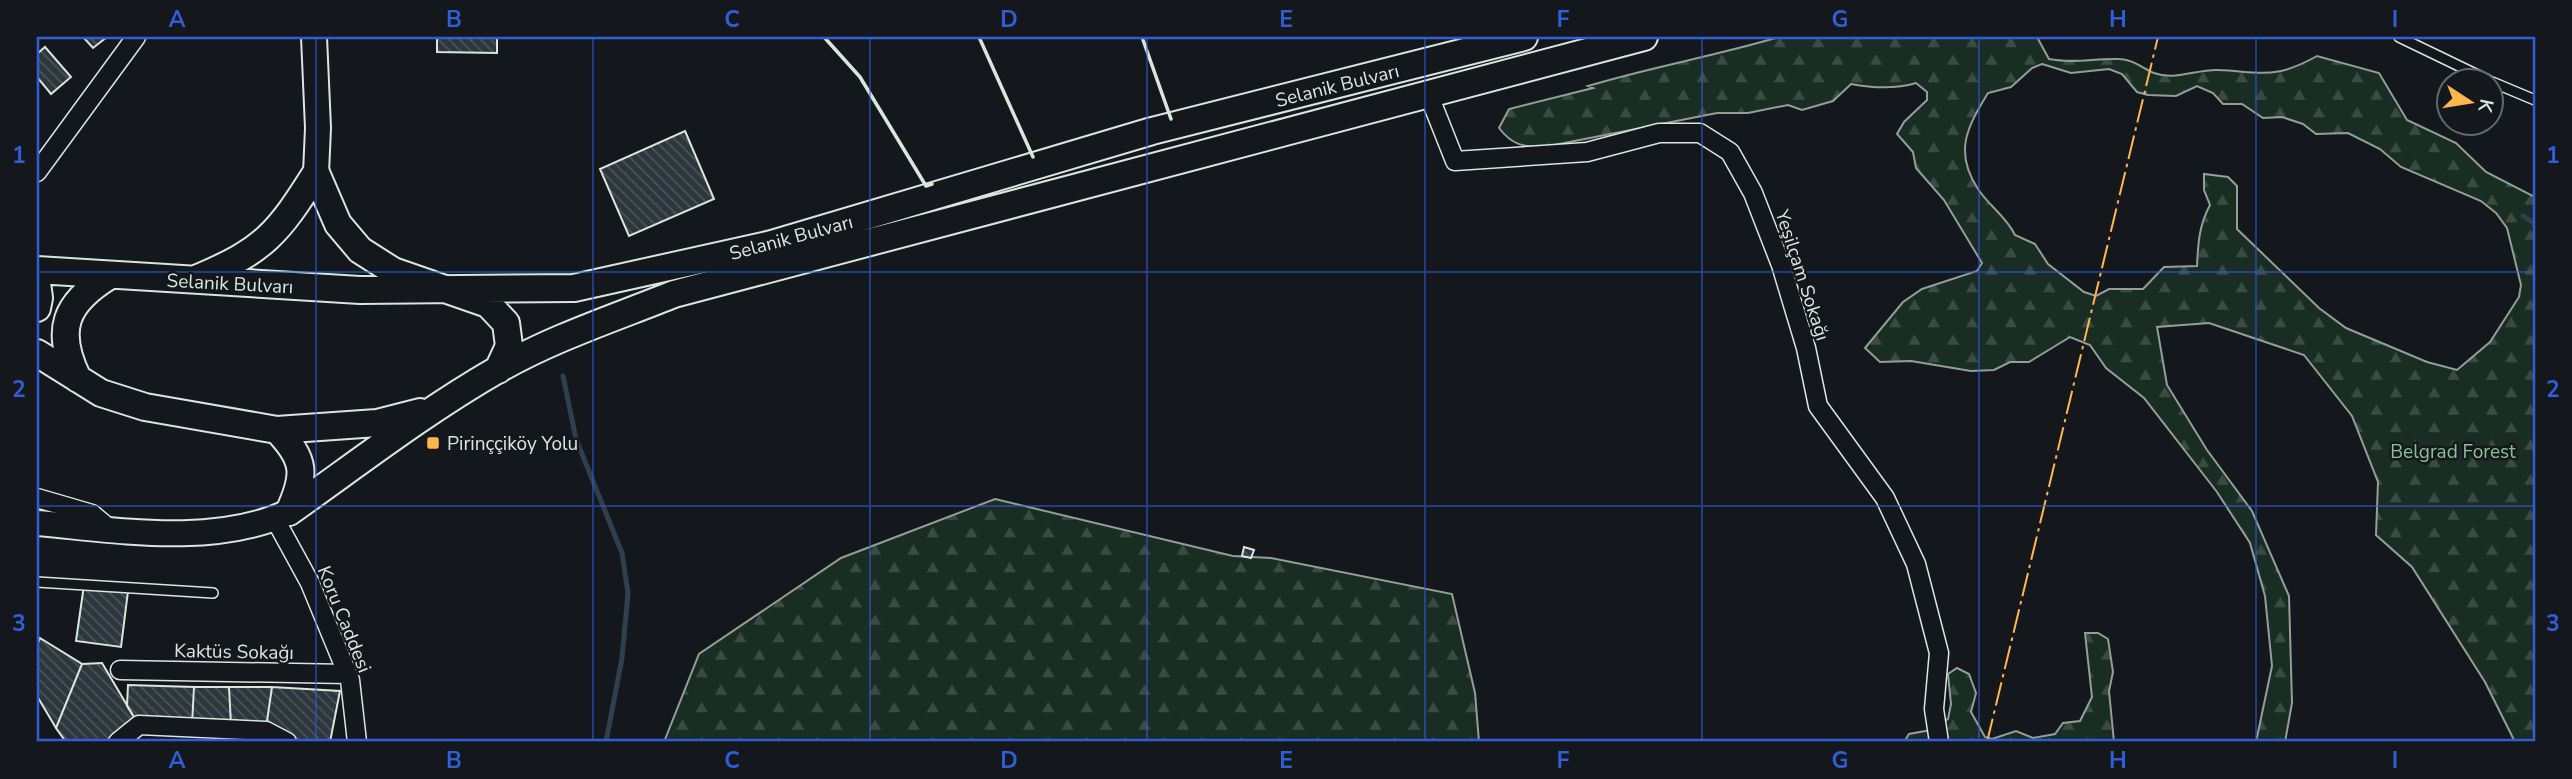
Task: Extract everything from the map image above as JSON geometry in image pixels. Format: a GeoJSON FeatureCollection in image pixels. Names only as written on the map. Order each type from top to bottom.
{"type":"FeatureCollection","features":[{"type":"Feature","properties":{"kind":"main road"},"geometry":{"type":"LineString","coordinates":[[314,37],[318,128],[316,173],[338,224],[360,250],[393,271],[488,304],[506,323],[509,346],[498,370]]}},
{"type":"Feature","properties":{"kind":"main road","name":"Selanik Bulvarı"},"geometry":{"type":"LineString","coordinates":[[37,270],[360,290],[574,288],[759,247],[1152,131],[1523,37]]}},
{"type":"Feature","properties":{"kind":"main road","name":"Selanik Bulvarı"},"geometry":{"type":"LineString","coordinates":[[437,408],[498,370],[563,337],[674,294],[772,265],[1221,151],[1428,93],[1644,37]]}},
{"type":"Feature","properties":{"kind":"main road"},"geometry":{"type":"LineString","coordinates":[[191,281],[234,263],[262,246],[290,214],[316,173]]}},
{"type":"Feature","properties":{"kind":"main road"},"geometry":{"type":"LineString","coordinates":[[78,379],[67,357],[67,320],[74,302],[85,291],[109,276]]}},
{"type":"Feature","properties":{"kind":"main road"},"geometry":{"type":"LineString","coordinates":[[37,283],[37,308]]}},
{"type":"Feature","properties":{"kind":"main road"},"geometry":{"type":"LineString","coordinates":[[37,353],[102,393],[145,407],[277,430],[377,423],[437,408]]}},
{"type":"Feature","properties":{"kind":"main road"},"geometry":{"type":"LineString","coordinates":[[37,523],[111,530],[201,532],[282,515],[437,408]]}},
{"type":"Feature","properties":{"kind":"main road"},"geometry":{"type":"LineString","coordinates":[[277,430],[296,449],[302,472],[282,515]]}},
{"type":"Feature","properties":{"kind":"street"},"geometry":{"type":"LineString","coordinates":[[37,172],[136,37]]}},
{"type":"Feature","properties":{"kind":"street","name":"Yeşilçam Sokağı"},"geometry":{"type":"LineString","coordinates":[[1428,93],[1455,161],[1587,152],[1659,133],[1700,133],[1730,152],[1753,193],[1781,265],[1806,348],[1818,406],[1885,498],[1916,564],[1939,653],[1934,709],[1939,742]]}},
{"type":"Feature","properties":{"kind":"street"},"geometry":{"type":"LineString","coordinates":[[37,498],[92,514],[111,530]]}},
{"type":"Feature","properties":{"kind":"street","name":"Koru Caddesi"},"geometry":{"type":"LineString","coordinates":[[282,515],[347,674],[357,742]]}},
{"type":"Feature","properties":{"kind":"street","name":"Kaktüs Sokağı"},"geometry":{"type":"LineString","coordinates":[[120,670],[347,674]]}},
{"type":"Feature","properties":{"kind":"street"},"geometry":{"type":"LineString","coordinates":[[118,742],[139,725],[266,731],[288,742]]}},
{"type":"Feature","properties":{"kind":"lane"},"geometry":{"type":"LineString","coordinates":[[2399,37],[2459,66]]}},
{"type":"Feature","properties":{"kind":"lane"},"geometry":{"type":"LineString","coordinates":[[2506,88],[2535,100]]}},
{"type":"Feature","properties":{"kind":"lane"},"geometry":{"type":"LineString","coordinates":[[37,582],[213,593]]}},
{"type":"Feature","properties":{"kind":"green space","name":"Belgrad Forest"},"geometry":{"type":"Polygon","coordinates":[[[1779,37],[2037,37],[2049,59],[2124,59],[2154,73],[2170,76],[2210,70],[2279,72],[2317,56],[2379,73],[2407,120],[2436,136],[2456,143],[2486,172],[2535,197],[2535,742],[2515,742],[2485,682],[2412,567],[2376,535],[2378,482],[2352,416],[2304,355],[2209,323],[2157,327],[2167,385],[2207,450],[2252,511],[2289,596],[2292,703],[2285,742],[2256,742],[2272,666],[2265,596],[2250,543],[2217,492],[2144,398],[2106,368],[2090,345],[2070,337],[2029,362],[2010,362],[1994,370],[1971,371],[1911,361],[1880,362],[1865,348],[1903,302],[1922,289],[1977,271],[1982,263],[1944,200],[1916,168],[1913,152],[1897,134],[1904,122],[1927,100],[1927,92],[1916,83],[1884,87],[1851,84],[1833,101],[1802,110],[1788,105],[1748,113],[1717,113],[1544,147],[1518,144],[1499,128],[1509,109],[1593,88],[1588,86],[1779,37]],[[2042,64],[2032,68],[2011,87],[1988,93],[1974,117],[1966,139],[1966,163],[1970,175],[1987,201],[2015,235],[2035,244],[2048,264],[2084,292],[2096,296],[2109,289],[2143,289],[2164,267],[2197,266],[2201,227],[2210,205],[2204,190],[2204,174],[2228,177],[2237,186],[2237,229],[2319,308],[2346,328],[2427,362],[2457,370],[2490,342],[2519,297],[2521,285],[2507,228],[2496,213],[2481,201],[2401,167],[2380,149],[2348,133],[2316,134],[2303,124],[2282,117],[2263,118],[2242,104],[2223,104],[2213,93],[2197,86],[2176,96],[2148,95],[2137,92],[2122,74],[2109,69],[2071,73],[2042,64]]]}},
{"type":"Feature","properties":{"kind":"green space"},"geometry":{"type":"Polygon","coordinates":[[[995,499],[1233,556],[1271,558],[1452,594],[1475,693],[1479,742],[664,742],[699,654],[841,558],[995,499]]]}},
{"type":"Feature","properties":{"kind":"green space"},"geometry":{"type":"Polygon","coordinates":[[[2085,633],[2098,633],[2108,639],[2113,672],[2109,691],[2114,742],[1904,742],[1909,734],[1931,730],[1948,719],[1951,704],[1948,674],[1957,668],[1969,674],[1976,693],[1971,712],[1985,737],[1992,739],[2016,731],[2033,738],[2055,734],[2063,723],[2080,721],[2092,697],[2085,633]]]}},
{"type":"Feature","properties":{"kind":"building"},"geometry":{"type":"Polygon","coordinates":[[[83,37],[107,37],[93,48],[83,37]]]}},
{"type":"Feature","properties":{"kind":"building"},"geometry":{"type":"Polygon","coordinates":[[[437,37],[497,37],[497,53],[437,52],[437,37]]]}},
{"type":"Feature","properties":{"kind":"building"},"geometry":{"type":"Polygon","coordinates":[[[45,47],[71,77],[51,94],[37,77],[37,54],[45,47]]]}},
{"type":"Feature","properties":{"kind":"building"},"geometry":{"type":"Polygon","coordinates":[[[685,131],[714,199],[629,236],[600,169],[685,131]]]}},
{"type":"Feature","properties":{"kind":"building"},"geometry":{"type":"Polygon","coordinates":[[[1244,547],[1254,550],[1251,558],[1242,556],[1244,547]]]}},
{"type":"Feature","properties":{"kind":"building"},"geometry":{"type":"Polygon","coordinates":[[[84,585],[128,591],[121,647],[76,641],[84,585]]]}},
{"type":"Feature","properties":{"kind":"building"},"geometry":{"type":"Polygon","coordinates":[[[40,638],[82,664],[56,728],[37,696],[37,645],[40,638]]]}},
{"type":"Feature","properties":{"kind":"building"},"geometry":{"type":"Polygon","coordinates":[[[102,663],[137,722],[113,742],[66,742],[56,728],[82,664],[102,663]]]}},
{"type":"Feature","properties":{"kind":"building"},"geometry":{"type":"Polygon","coordinates":[[[128,685],[194,687],[192,725],[137,722],[127,706],[128,685]]]}},
{"type":"Feature","properties":{"kind":"building"},"geometry":{"type":"Polygon","coordinates":[[[194,687],[229,687],[231,724],[192,725],[194,687]]]}},
{"type":"Feature","properties":{"kind":"building"},"geometry":{"type":"Polygon","coordinates":[[[229,687],[272,687],[266,728],[231,724],[229,687]]]}},
{"type":"Feature","properties":{"kind":"building"},"geometry":{"type":"Polygon","coordinates":[[[272,687],[340,691],[330,742],[296,742],[266,728],[272,687]]]}},
{"type":"Feature","properties":{"kind":"waterway"},"geometry":{"type":"LineString","coordinates":[[2523,216],[2535,224]]}},
{"type":"Feature","properties":{"kind":"waterway"},"geometry":{"type":"LineString","coordinates":[[563,376],[576,439],[622,553],[628,593],[622,658],[606,742]]}},
{"type":"Feature","properties":{"kind":"wall"},"geometry":{"type":"LineString","coordinates":[[824,37],[860,77],[926,186],[932,184]]}},
{"type":"Feature","properties":{"kind":"wall"},"geometry":{"type":"LineString","coordinates":[[979,37],[1033,157]]}},
{"type":"Feature","properties":{"kind":"wall"},"geometry":{"type":"LineString","coordinates":[[1142,37],[1171,119]]}},
{"type":"Feature","properties":{"kind":"power"},"geometry":{"type":"LineString","coordinates":[[1987,742],[2158,37]]}},
{"type":"Feature","properties":{"kind":"place","name":"Pirinççiköy Yolu"},"geometry":{"type":"Point","coordinates":[433,443]}}]}
